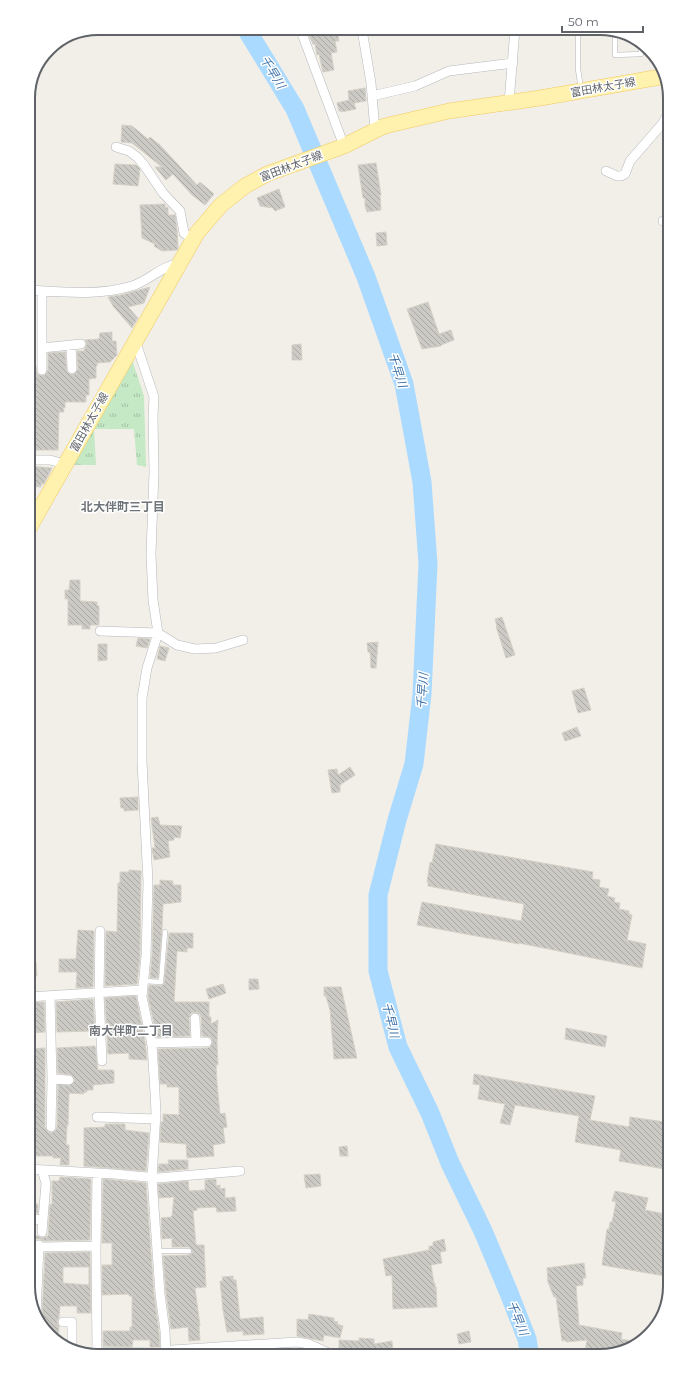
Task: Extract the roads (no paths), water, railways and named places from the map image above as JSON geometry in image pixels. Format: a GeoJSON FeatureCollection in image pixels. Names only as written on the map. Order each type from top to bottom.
{"type":"FeatureCollection","features":[{"type":"Feature","properties":{"kind":"main road","name":"富田林太子線"},"geometry":{"type":"LineString","coordinates":[[35,518],[178,264],[193,240],[213,213],[237,192],[267,174],[342,147],[393,124],[449,111],[582,91],[659,77]]}},
{"type":"Feature","properties":{"kind":"street"},"geometry":{"type":"LineString","coordinates":[[302,35],[342,147]]}},
{"type":"Feature","properties":{"kind":"street"},"geometry":{"type":"LineString","coordinates":[[363,35],[371,83],[375,131]]}},
{"type":"Feature","properties":{"kind":"street"},"geometry":{"type":"LineString","coordinates":[[509,102],[515,35]]}},
{"type":"Feature","properties":{"kind":"street"},"geometry":{"type":"LineString","coordinates":[[372,96],[415,86],[449,71],[513,63]]}},
{"type":"Feature","properties":{"kind":"street"},"geometry":{"type":"LineString","coordinates":[[606,171],[617,176],[625,174],[630,161],[663,123]]}},
{"type":"Feature","properties":{"kind":"street"},"geometry":{"type":"LineString","coordinates":[[116,146],[129,151],[144,165],[162,192],[180,211],[184,233],[193,240]]}},
{"type":"Feature","properties":{"kind":"street"},"geometry":{"type":"LineString","coordinates":[[35,290],[105,292],[132,286],[145,281],[167,267],[178,264]]}},
{"type":"Feature","properties":{"kind":"street"},"geometry":{"type":"LineString","coordinates":[[42,291],[42,370]]}},
{"type":"Feature","properties":{"kind":"street"},"geometry":{"type":"LineString","coordinates":[[135,340],[154,397],[154,472],[151,554],[153,600],[158,633],[147,668],[142,698],[142,757],[148,882],[146,956],[142,997],[151,1043],[156,1119],[152,1178],[166,1349]]}},
{"type":"Feature","properties":{"kind":"street"},"geometry":{"type":"LineString","coordinates":[[42,348],[81,344]]}},
{"type":"Feature","properties":{"kind":"street"},"geometry":{"type":"LineString","coordinates":[[71,345],[72,369]]}},
{"type":"Feature","properties":{"kind":"street"},"geometry":{"type":"LineString","coordinates":[[35,460],[50,460],[65,464]]}},
{"type":"Feature","properties":{"kind":"street"},"geometry":{"type":"LineString","coordinates":[[100,631],[158,633],[177,645],[195,649],[216,648],[243,640]]}},
{"type":"Feature","properties":{"kind":"street"},"geometry":{"type":"LineString","coordinates":[[100,931],[99,993],[102,1061]]}},
{"type":"Feature","properties":{"kind":"street"},"geometry":{"type":"LineString","coordinates":[[35,997],[99,993],[143,986]]}},
{"type":"Feature","properties":{"kind":"street"},"geometry":{"type":"LineString","coordinates":[[50,996],[52,1080],[51,1127]]}},
{"type":"Feature","properties":{"kind":"street"},"geometry":{"type":"LineString","coordinates":[[195,1018],[196,1042]]}},
{"type":"Feature","properties":{"kind":"street"},"geometry":{"type":"LineString","coordinates":[[151,1043],[206,1042]]}},
{"type":"Feature","properties":{"kind":"street"},"geometry":{"type":"LineString","coordinates":[[52,1080],[70,1080]]}},
{"type":"Feature","properties":{"kind":"street"},"geometry":{"type":"LineString","coordinates":[[97,1117],[156,1119]]}},
{"type":"Feature","properties":{"kind":"street"},"geometry":{"type":"LineString","coordinates":[[35,1170],[152,1178],[198,1176],[240,1171]]}},
{"type":"Feature","properties":{"kind":"street"},"geometry":{"type":"LineString","coordinates":[[42,1170],[46,1183],[42,1232]]}},
{"type":"Feature","properties":{"kind":"street"},"geometry":{"type":"LineString","coordinates":[[97,1173],[96,1246],[98,1349]]}},
{"type":"Feature","properties":{"kind":"street"},"geometry":{"type":"LineString","coordinates":[[35,1219],[43,1220]]}},
{"type":"Feature","properties":{"kind":"street"},"geometry":{"type":"LineString","coordinates":[[35,1245],[43,1247],[96,1246]]}},
{"type":"Feature","properties":{"kind":"street"},"geometry":{"type":"LineString","coordinates":[[37,1300],[39,1245]]}},
{"type":"Feature","properties":{"kind":"street"},"geometry":{"type":"LineString","coordinates":[[62,1322],[72,1322],[72,1344]]}},
{"type":"Feature","properties":{"kind":"street"},"geometry":{"type":"LineString","coordinates":[[188,1349],[297,1342],[309,1344],[320,1349]]}},
{"type":"Feature","properties":{"kind":"lane"},"geometry":{"type":"LineString","coordinates":[[578,35],[578,69],[582,91]]}},
{"type":"Feature","properties":{"kind":"lane"},"geometry":{"type":"LineString","coordinates":[[614,37],[615,55],[641,54],[641,50]]}},
{"type":"Feature","properties":{"kind":"lane"},"geometry":{"type":"LineString","coordinates":[[143,986],[161,982],[165,932]]}},
{"type":"Feature","properties":{"kind":"lane"},"geometry":{"type":"LineString","coordinates":[[157,1251],[189,1251]]}},
{"type":"Feature","properties":{"kind":"waterway","name":"千早川"},"geometry":{"type":"LineString","coordinates":[[250,35],[295,109],[366,277],[404,384],[422,482],[428,564],[422,694],[414,764],[397,820],[378,895],[378,971],[398,1047],[430,1113],[450,1163],[483,1231],[527,1339],[529,1349]]}},
{"type":"Feature","properties":{"kind":"district","name":"北大伴町三丁目"},"geometry":{"type":"Point","coordinates":[123,506]}},
{"type":"Feature","properties":{"kind":"district","name":"南大伴町二丁目"},"geometry":{"type":"Point","coordinates":[131,1030]}}]}
